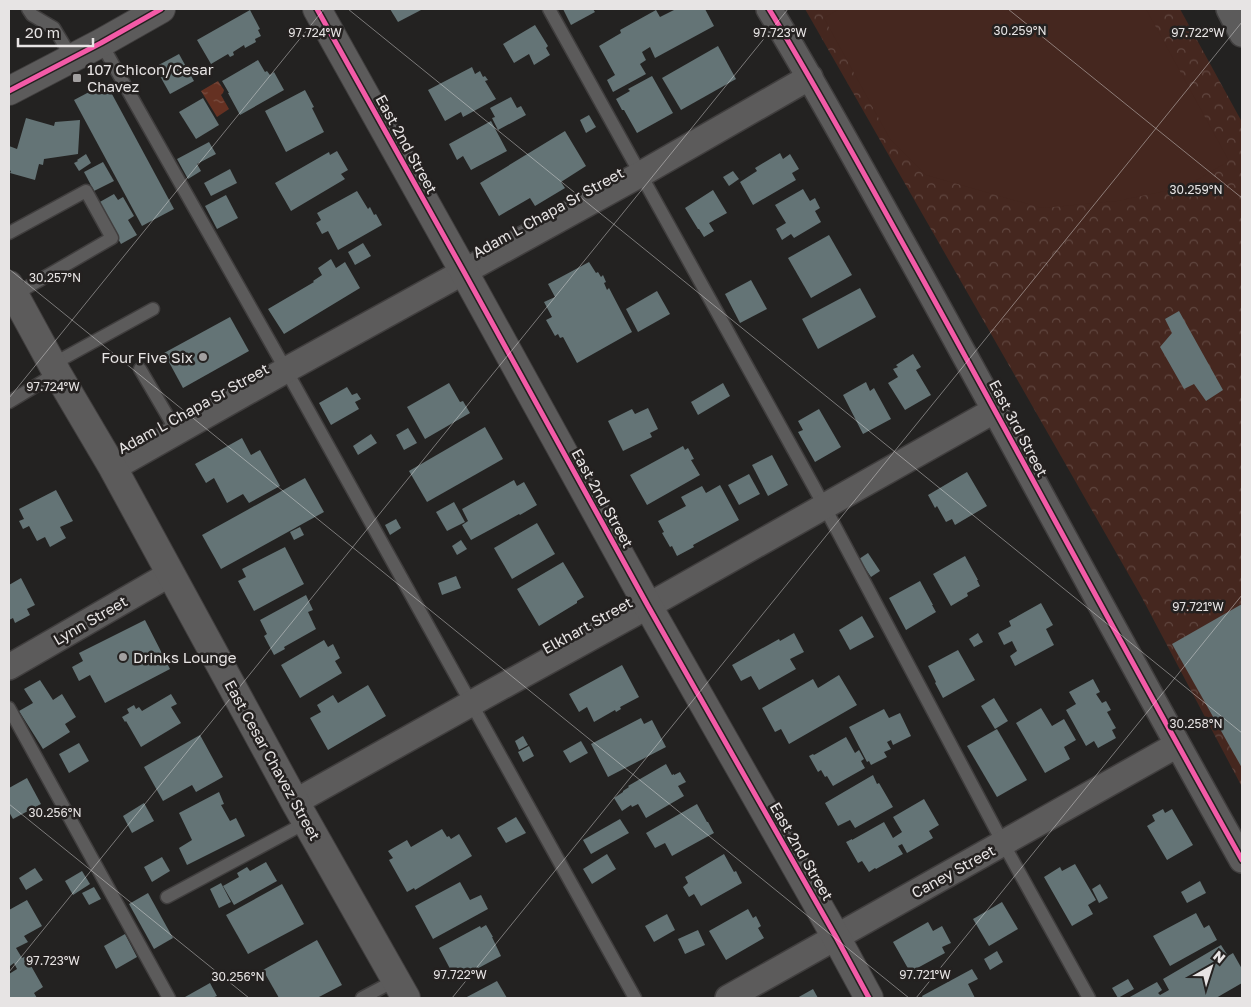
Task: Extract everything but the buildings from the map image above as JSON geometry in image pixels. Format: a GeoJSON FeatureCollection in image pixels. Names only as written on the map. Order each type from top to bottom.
{"type":"FeatureCollection","features":[{"type":"Feature","properties":{"kind":"street"},"geometry":{"type":"LineString","coordinates":[[9,91],[161,9]]}},
{"type":"Feature","properties":{"kind":"street","name":"East 2nd Street"},"geometry":{"type":"LineString","coordinates":[[317,9],[648,606],[869,998]]}},
{"type":"Feature","properties":{"kind":"street","name":"East 3rd Street"},"geometry":{"type":"LineString","coordinates":[[769,9],[810,77],[1242,860]]}},
{"type":"Feature","properties":{"kind":"street"},"geometry":{"type":"LineString","coordinates":[[1229,9],[1242,34]]}},
{"type":"Feature","properties":{"kind":"street","name":"Adam L Chapa Sr Street"},"geometry":{"type":"LineString","coordinates":[[113,468],[641,174],[810,77]]}},
{"type":"Feature","properties":{"kind":"street","name":"East Cesar Chavez Street"},"geometry":{"type":"LineString","coordinates":[[12,290],[55,369],[113,468],[301,812],[401,989]]}},
{"type":"Feature","properties":{"kind":"street","name":"Elkhart Street"},"geometry":{"type":"LineString","coordinates":[[301,812],[472,703],[995,410]]}},
{"type":"Feature","properties":{"kind":"street","name":"Lynn Street"},"geometry":{"type":"LineString","coordinates":[[9,667],[170,574]]}},
{"type":"Feature","properties":{"kind":"street","name":"Caney Street"},"geometry":{"type":"LineString","coordinates":[[728,998],[1177,745]]}},
{"type":"Feature","properties":{"kind":"lane"},"geometry":{"type":"LineString","coordinates":[[28,9],[32,15],[54,28],[72,58]]}},
{"type":"Feature","properties":{"kind":"lane"},"geometry":{"type":"LineString","coordinates":[[549,9],[824,506],[1003,843],[1089,998]]}},
{"type":"Feature","properties":{"kind":"lane"},"geometry":{"type":"LineString","coordinates":[[101,43],[286,370],[635,998]]}},
{"type":"Feature","properties":{"kind":"lane"},"geometry":{"type":"LineString","coordinates":[[9,233],[86,191],[112,238],[12,290]]}},
{"type":"Feature","properties":{"kind":"lane"},"geometry":{"type":"LineString","coordinates":[[9,402],[55,369],[153,309]]}},
{"type":"Feature","properties":{"kind":"lane"},"geometry":{"type":"LineString","coordinates":[[140,369],[177,432]]}},
{"type":"Feature","properties":{"kind":"lane"},"geometry":{"type":"LineString","coordinates":[[9,708],[169,998]]}},
{"type":"Feature","properties":{"kind":"lane"},"geometry":{"type":"LineString","coordinates":[[167,897],[301,812]]}},
{"type":"Feature","properties":{"kind":"lane"},"geometry":{"type":"LineString","coordinates":[[362,998],[401,989]]}},
{"type":"Feature","properties":{"kind":"green space"},"geometry":{"type":"Polygon","coordinates":[[[805,9],[1180,9],[1242,122],[1242,787],[1141,596],[805,9]]]}},
{"type":"Feature","properties":{"kind":"green space"},"geometry":{"type":"Polygon","coordinates":[[[839,9],[1146,9],[1229,161],[1185,187],[1117,201],[1042,208],[926,175],[890,139],[824,18],[839,9]]]}},
{"type":"Feature","properties":{"kind":"water"},"geometry":{"type":"Polygon","coordinates":[[[218,81],[224,90],[221,95],[229,109],[217,117],[201,91],[218,81]]]}},
{"type":"Feature","properties":{"kind":"cycle path"},"geometry":{"type":"LineString","coordinates":[[9,91],[161,9]]}},
{"type":"Feature","properties":{"kind":"cycle path"},"geometry":{"type":"LineString","coordinates":[[317,9],[648,606],[869,998]]}},
{"type":"Feature","properties":{"kind":"cycle path"},"geometry":{"type":"LineString","coordinates":[[769,9],[824,102],[912,260],[1242,860]]}},
{"type":"Feature","properties":{"kind":"place","name":"107 Chicon/Cesar Chavez"},"geometry":{"type":"Point","coordinates":[77,78]}},
{"type":"Feature","properties":{"kind":"place","name":"Four Five Six"},"geometry":{"type":"Point","coordinates":[203,357]}},
{"type":"Feature","properties":{"kind":"place","name":"Drinks Lounge"},"geometry":{"type":"Point","coordinates":[123,657]}}]}
